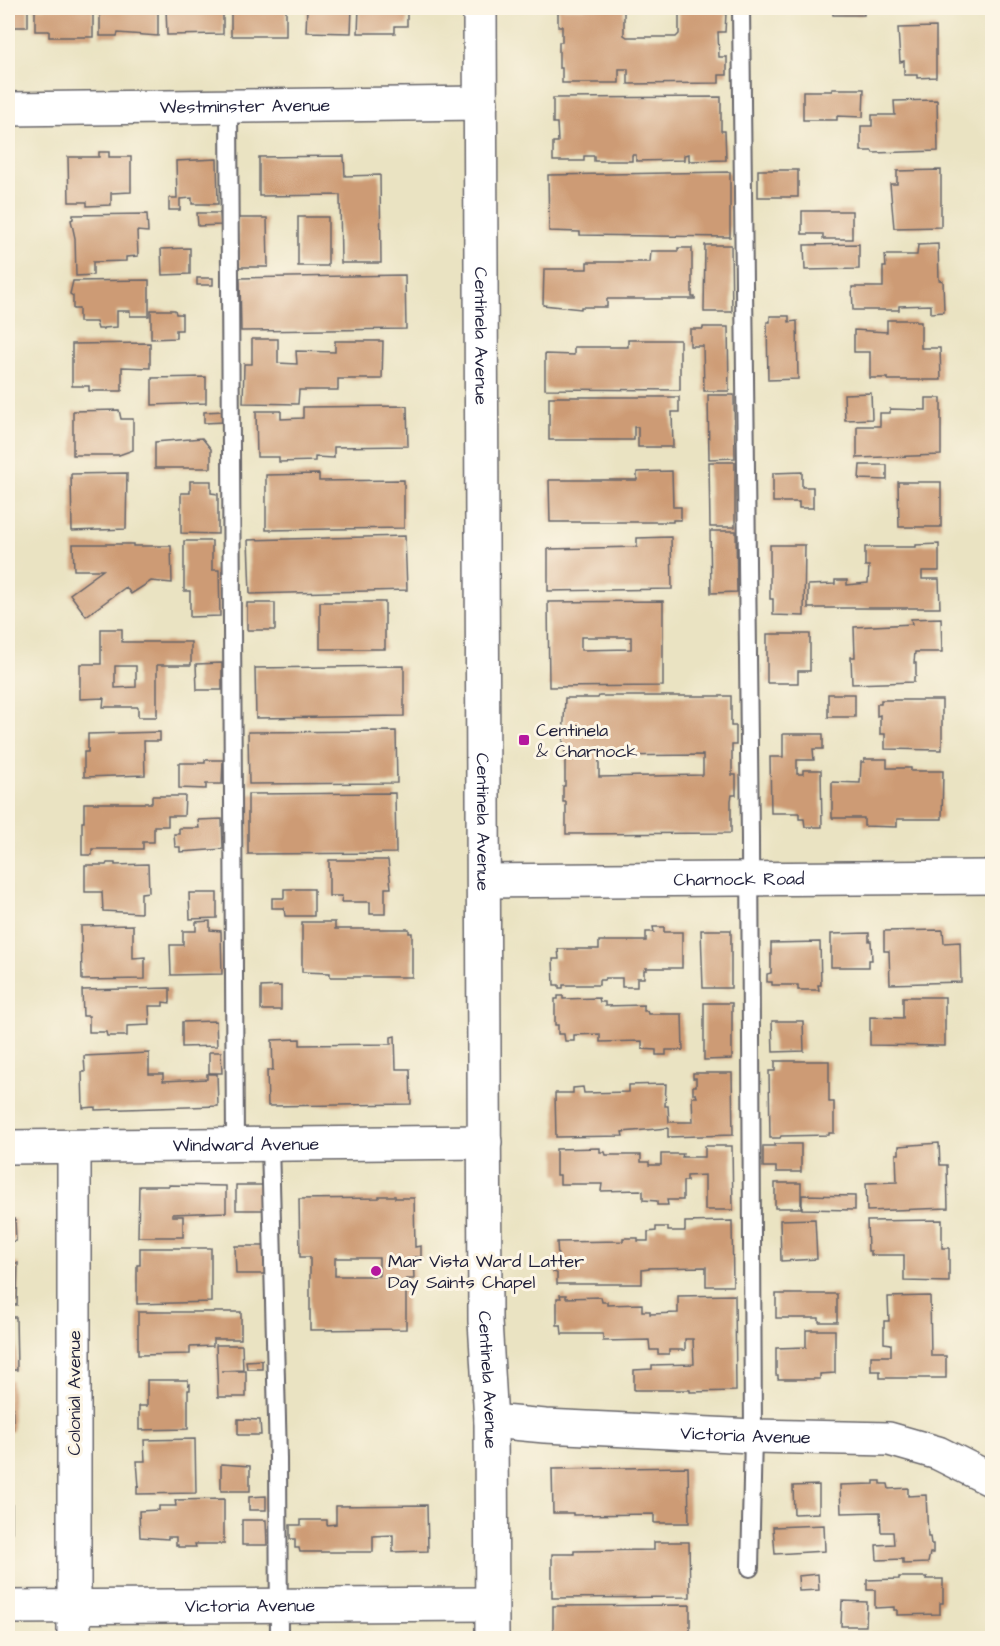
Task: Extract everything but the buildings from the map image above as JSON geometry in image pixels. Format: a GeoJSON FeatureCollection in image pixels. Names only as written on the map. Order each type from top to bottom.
{"type":"FeatureCollection","features":[{"type":"Feature","properties":{"kind":"street","name":"Centinela Avenue"},"geometry":{"type":"LineString","coordinates":[[480,8],[485,1321],[490,1421],[492,1638]]}},
{"type":"Feature","properties":{"kind":"street","name":"Westminster Avenue"},"geometry":{"type":"LineString","coordinates":[[8,108],[481,103]]}},
{"type":"Feature","properties":{"kind":"street","name":"Charnock Road"},"geometry":{"type":"LineString","coordinates":[[484,881],[993,878]]}},
{"type":"Feature","properties":{"kind":"street","name":"Windward Avenue"},"geometry":{"type":"LineString","coordinates":[[8,1147],[485,1142]]}},
{"type":"Feature","properties":{"kind":"street","name":"Colonial Avenue"},"geometry":{"type":"LineString","coordinates":[[74,1148],[74,1638]]}},
{"type":"Feature","properties":{"kind":"street","name":"Victoria Avenue"},"geometry":{"type":"LineString","coordinates":[[490,1421],[545,1426],[753,1436],[889,1439],[938,1453],[993,1480]]}},
{"type":"Feature","properties":{"kind":"street","name":"Victoria Avenue"},"geometry":{"type":"LineString","coordinates":[[8,1607],[491,1604]]}},
{"type":"Feature","properties":{"kind":"lane"},"geometry":{"type":"LineString","coordinates":[[741,8],[750,879],[753,1436],[750,1568]]}},
{"type":"Feature","properties":{"kind":"lane"},"geometry":{"type":"LineString","coordinates":[[229,106],[236,1144]]}},
{"type":"Feature","properties":{"kind":"lane"},"geometry":{"type":"LineString","coordinates":[[270,1144],[278,1458],[279,1638]]}},
{"type":"Feature","properties":{"kind":"place","name":"Centinela & Charnock"},"geometry":{"type":"Point","coordinates":[524,740]}},
{"type":"Feature","properties":{"kind":"place","name":"Mar Vista Ward Latter Day Saints Chapel"},"geometry":{"type":"Point","coordinates":[376,1271]}}]}
